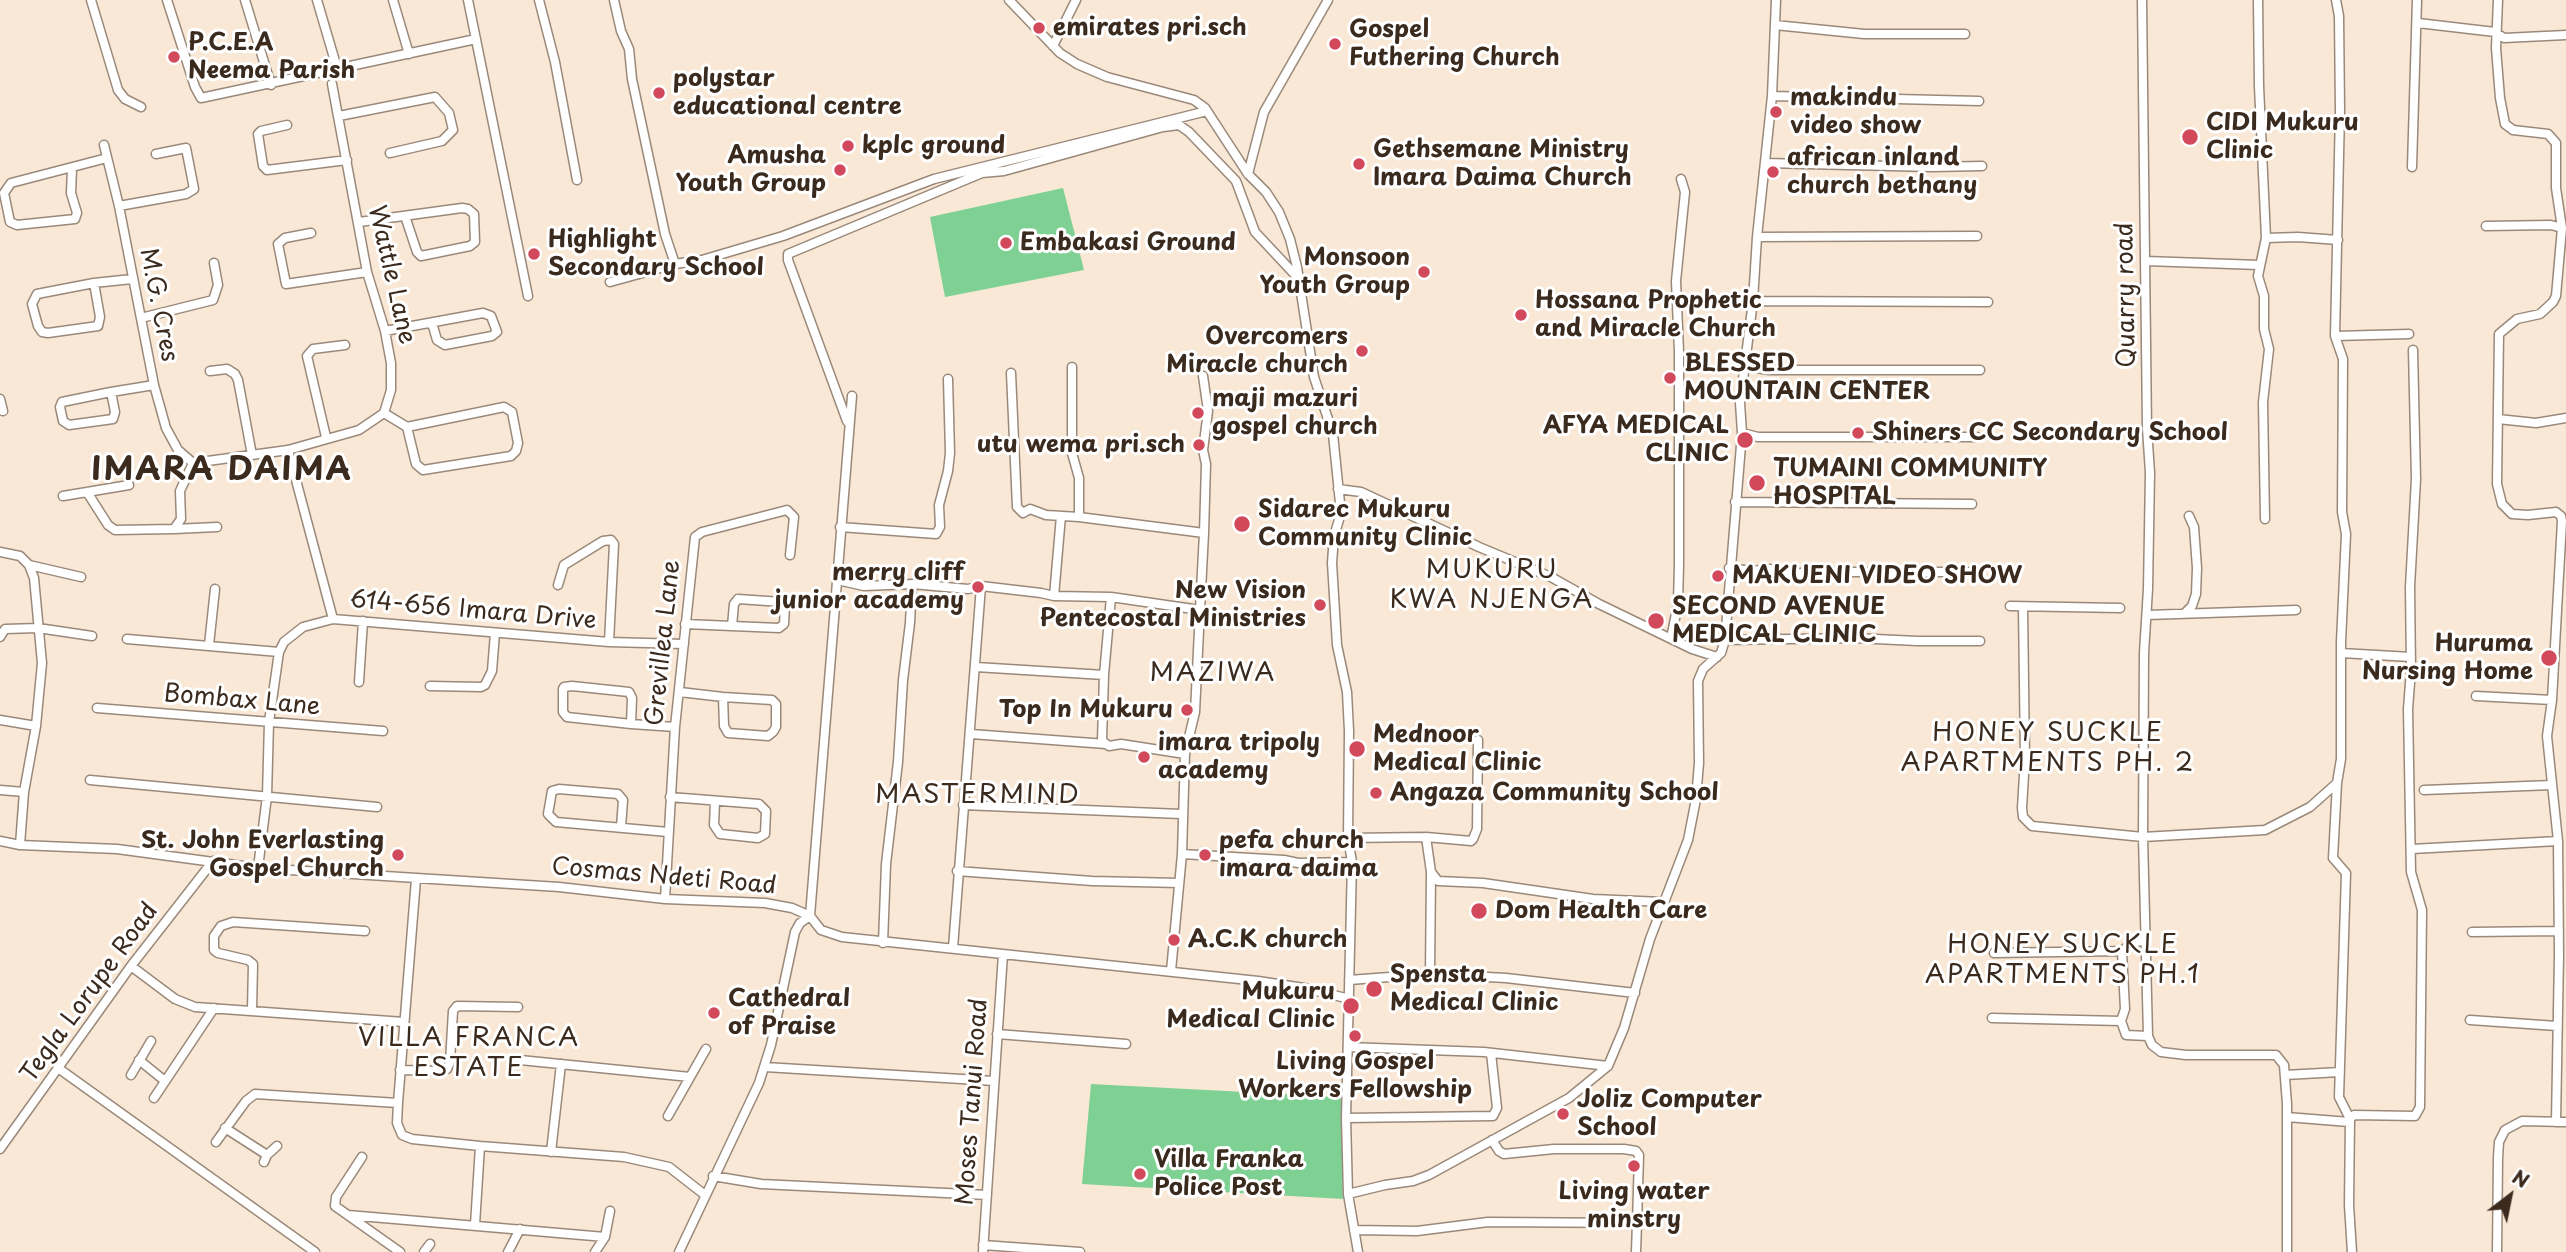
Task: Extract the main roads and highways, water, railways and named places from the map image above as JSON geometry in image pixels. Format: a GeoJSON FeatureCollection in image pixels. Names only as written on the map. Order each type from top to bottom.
{"type":"FeatureCollection","features":[{"type":"Feature","properties":{"kind":"place","name":"emirates pri.sch"},"geometry":{"type":"Point","coordinates":[1039,28]}},
{"type":"Feature","properties":{"kind":"place","name":"Gospel Futhering Church"},"geometry":{"type":"Point","coordinates":[1335,44]}},
{"type":"Feature","properties":{"kind":"place","name":"P.C.E.A Neema Parish"},"geometry":{"type":"Point","coordinates":[174,57]}},
{"type":"Feature","properties":{"kind":"place","name":"polystar educational centre"},"geometry":{"type":"Point","coordinates":[659,93]}},
{"type":"Feature","properties":{"kind":"place","name":"makindu video show"},"geometry":{"type":"Point","coordinates":[1776,112]}},
{"type":"Feature","properties":{"kind":"place","name":"CIDI Mukuru Clinic"},"geometry":{"type":"Point","coordinates":[2190,137]}},
{"type":"Feature","properties":{"kind":"place","name":"kplc ground"},"geometry":{"type":"Point","coordinates":[848,146]}},
{"type":"Feature","properties":{"kind":"place","name":"Gethsemane Ministry Imara Daima Church"},"geometry":{"type":"Point","coordinates":[1359,164]}},
{"type":"Feature","properties":{"kind":"place","name":"Amusha Youth Group"},"geometry":{"type":"Point","coordinates":[840,170]}},
{"type":"Feature","properties":{"kind":"place","name":"african inland church bethany"},"geometry":{"type":"Point","coordinates":[1773,172]}},
{"type":"Feature","properties":{"kind":"place","name":"Embakasi Ground"},"geometry":{"type":"Point","coordinates":[1006,243]}},
{"type":"Feature","properties":{"kind":"place","name":"Highlight Secondary School"},"geometry":{"type":"Point","coordinates":[534,254]}},
{"type":"Feature","properties":{"kind":"place","name":"Monsoon Youth Group"},"geometry":{"type":"Point","coordinates":[1424,272]}},
{"type":"Feature","properties":{"kind":"place","name":"Hossana Prophetic and Miracle Church"},"geometry":{"type":"Point","coordinates":[1521,315]}},
{"type":"Feature","properties":{"kind":"place","name":"Overcomers Miracle church"},"geometry":{"type":"Point","coordinates":[1362,351]}},
{"type":"Feature","properties":{"kind":"place","name":"BLESSED MOUNTAIN CENTER"},"geometry":{"type":"Point","coordinates":[1670,378]}},
{"type":"Feature","properties":{"kind":"place","name":"maji mazuri gospel church"},"geometry":{"type":"Point","coordinates":[1198,413]}},
{"type":"Feature","properties":{"kind":"place","name":"Shiners CC Secondary School"},"geometry":{"type":"Point","coordinates":[1858,433]}},
{"type":"Feature","properties":{"kind":"place","name":"AFYA MEDICAL CLINIC"},"geometry":{"type":"Point","coordinates":[1745,440]}},
{"type":"Feature","properties":{"kind":"place","name":"utu wema pri.sch"},"geometry":{"type":"Point","coordinates":[1199,445]}},
{"type":"Feature","properties":{"kind":"place","name":"TUMAINI COMMUNITY HOSPITAL"},"geometry":{"type":"Point","coordinates":[1757,483]}},
{"type":"Feature","properties":{"kind":"place","name":"Sidarec Mukuru Community Clinic"},"geometry":{"type":"Point","coordinates":[1242,524]}},
{"type":"Feature","properties":{"kind":"place","name":"MAKUENI VIDEO SHOW"},"geometry":{"type":"Point","coordinates":[1718,576]}},
{"type":"Feature","properties":{"kind":"place","name":"merry cliff junior academy"},"geometry":{"type":"Point","coordinates":[978,587]}},
{"type":"Feature","properties":{"kind":"place","name":"New Vision Pentecostal Ministries"},"geometry":{"type":"Point","coordinates":[1320,605]}},
{"type":"Feature","properties":{"kind":"place","name":"SECOND AVENUE MEDICAL CLINIC"},"geometry":{"type":"Point","coordinates":[1656,621]}},
{"type":"Feature","properties":{"kind":"place","name":"Huruma Nursing Home"},"geometry":{"type":"Point","coordinates":[2549,658]}},
{"type":"Feature","properties":{"kind":"place","name":"Top In Mukuru"},"geometry":{"type":"Point","coordinates":[1187,710]}},
{"type":"Feature","properties":{"kind":"place","name":"Mednoor Medical Clinic"},"geometry":{"type":"Point","coordinates":[1357,749]}},
{"type":"Feature","properties":{"kind":"place","name":"imara tripoly academy"},"geometry":{"type":"Point","coordinates":[1144,757]}},
{"type":"Feature","properties":{"kind":"place","name":"Angaza Community School"},"geometry":{"type":"Point","coordinates":[1376,793]}},
{"type":"Feature","properties":{"kind":"place","name":"St. John Everlasting Gospel Church"},"geometry":{"type":"Point","coordinates":[398,855]}},
{"type":"Feature","properties":{"kind":"place","name":"pefa church imara daima"},"geometry":{"type":"Point","coordinates":[1205,855]}},
{"type":"Feature","properties":{"kind":"place","name":"Dom Health Care"},"geometry":{"type":"Point","coordinates":[1479,911]}},
{"type":"Feature","properties":{"kind":"place","name":"A.C.K church"},"geometry":{"type":"Point","coordinates":[1174,940]}},
{"type":"Feature","properties":{"kind":"place","name":"Spensta Medical Clinic"},"geometry":{"type":"Point","coordinates":[1374,989]}},
{"type":"Feature","properties":{"kind":"place","name":"Mukuru Medical Clinic"},"geometry":{"type":"Point","coordinates":[1351,1006]}},
{"type":"Feature","properties":{"kind":"place","name":"Cathedral of Praise"},"geometry":{"type":"Point","coordinates":[714,1013]}},
{"type":"Feature","properties":{"kind":"place","name":"Living Gospel Workers Fellowship"},"geometry":{"type":"Point","coordinates":[1355,1036]}},
{"type":"Feature","properties":{"kind":"place","name":"Joliz Computer School"},"geometry":{"type":"Point","coordinates":[1563,1114]}},
{"type":"Feature","properties":{"kind":"place","name":"Living water minstry"},"geometry":{"type":"Point","coordinates":[1634,1166]}},
{"type":"Feature","properties":{"kind":"place","name":"Villa Franka Police Post"},"geometry":{"type":"Point","coordinates":[1140,1174]}},
{"type":"Feature","properties":{"kind":"district","name":"IMARA DAIMA"},"geometry":{"type":"Point","coordinates":[222,471]}},
{"type":"Feature","properties":{"kind":"district","name":"MUKURU KWA NJENGA"},"geometry":{"type":"Point","coordinates":[1492,586]}},
{"type":"Feature","properties":{"kind":"district","name":"MAZIWA"},"geometry":{"type":"Point","coordinates":[1213,674]}},
{"type":"Feature","properties":{"kind":"district","name":"HONEY SUCKLE APARTMENTS PH. 2"},"geometry":{"type":"Point","coordinates":[2048,749]}},
{"type":"Feature","properties":{"kind":"district","name":"MASTERMIND"},"geometry":{"type":"Point","coordinates":[978,796]}},
{"type":"Feature","properties":{"kind":"district","name":"HONEY SUCKLE APARTMENTS PH.1"},"geometry":{"type":"Point","coordinates":[2063,961]}},
{"type":"Feature","properties":{"kind":"district","name":"VILLA FRANCA ESTATE"},"geometry":{"type":"Point","coordinates":[469,1054]}}]}
